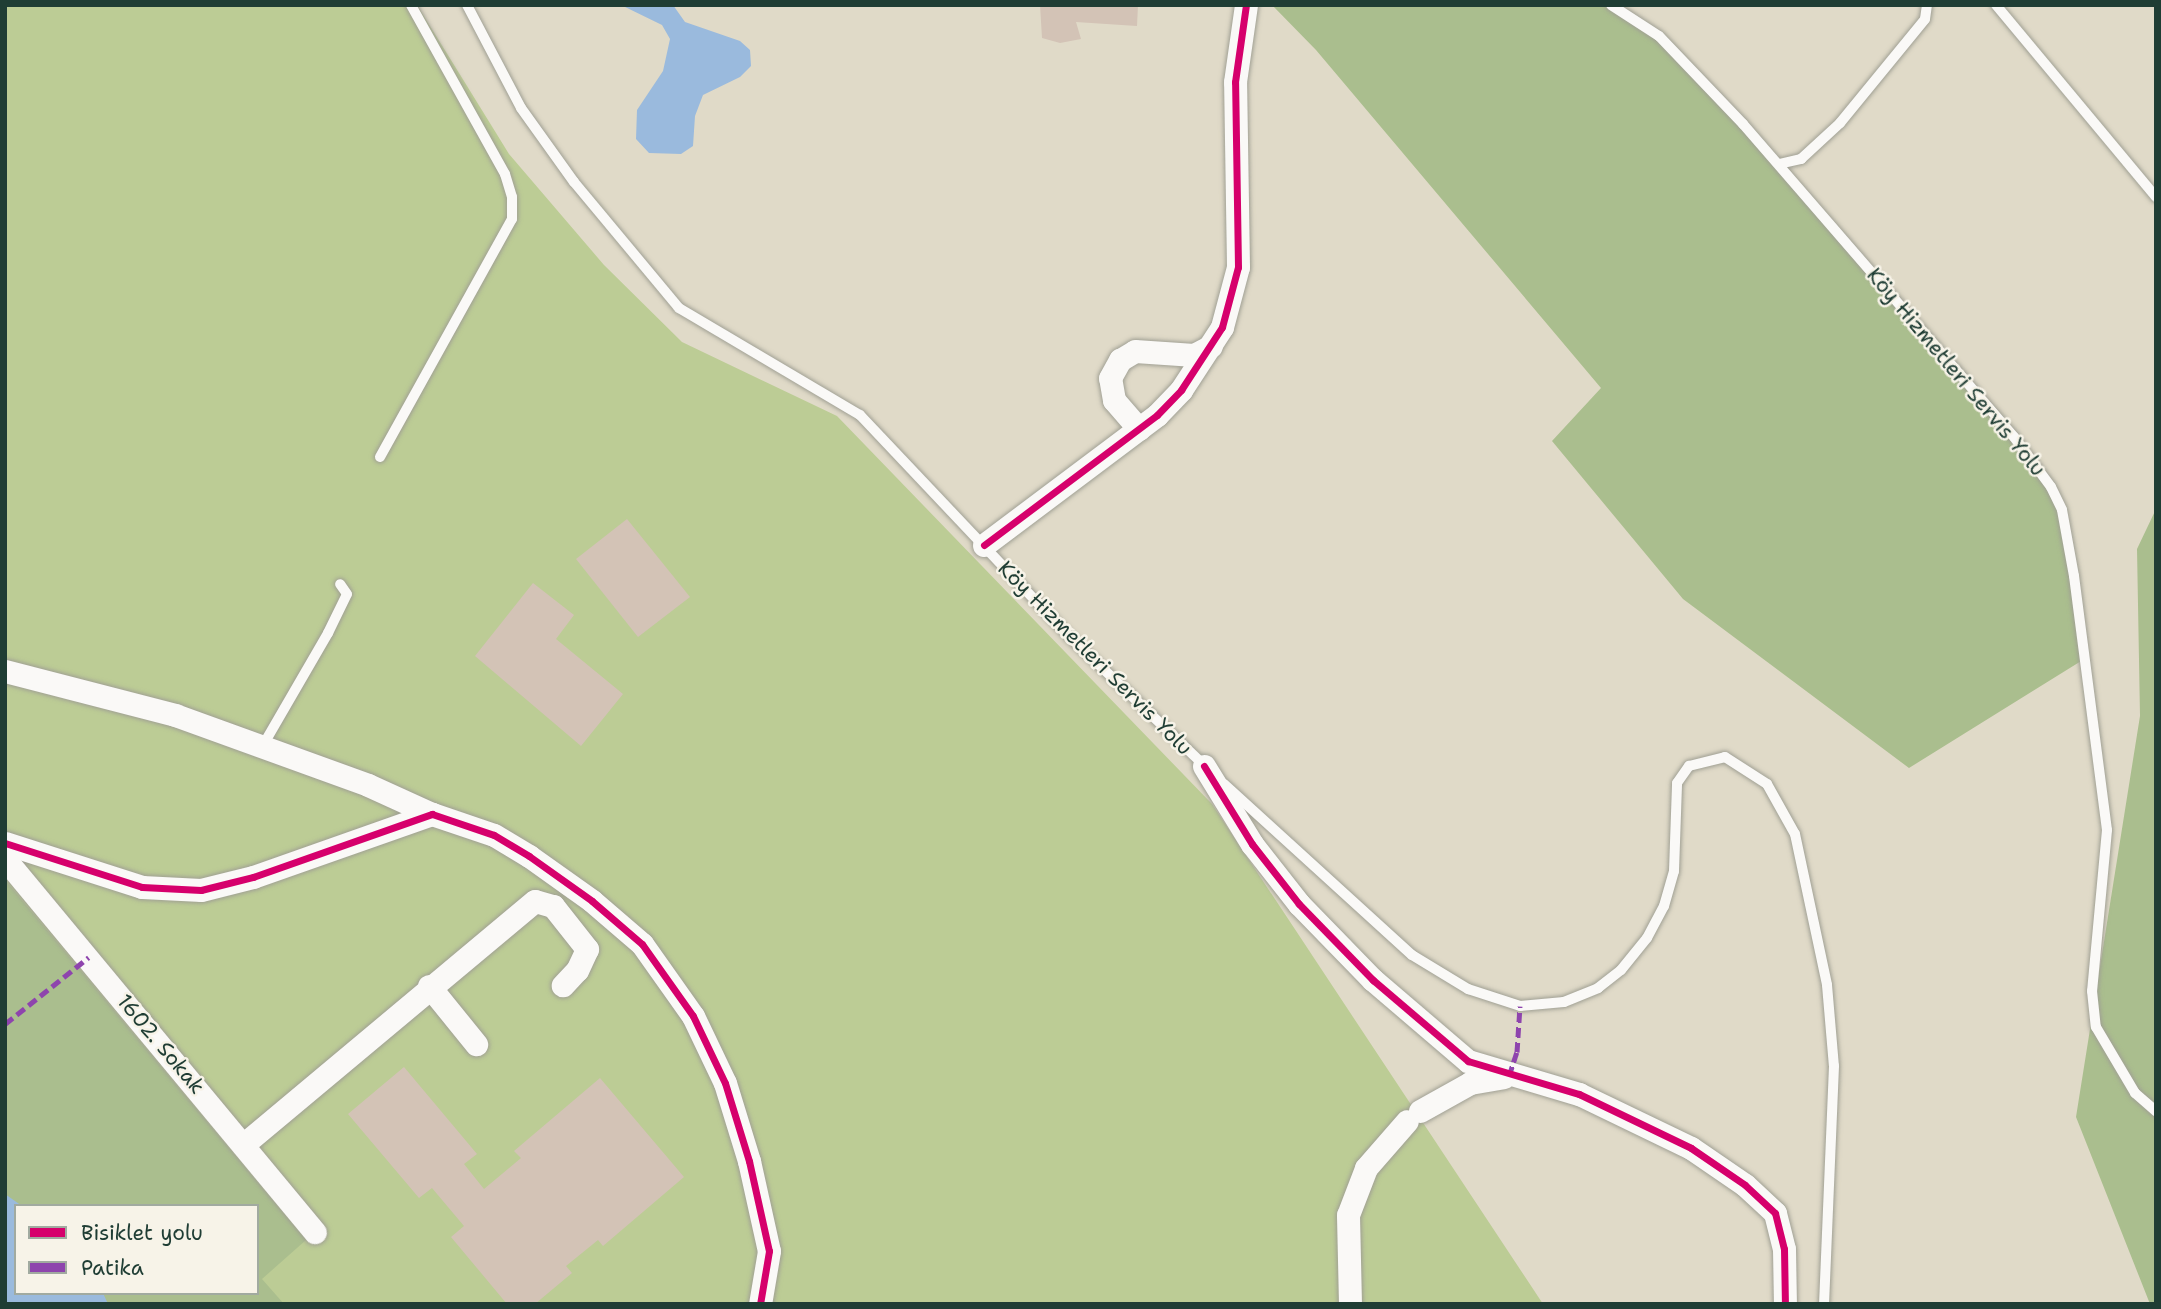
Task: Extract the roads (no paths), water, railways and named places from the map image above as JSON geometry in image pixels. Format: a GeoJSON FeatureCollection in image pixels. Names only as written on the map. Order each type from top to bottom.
{"type":"FeatureCollection","features":[{"type":"Feature","properties":{"kind":"street"},"geometry":{"type":"LineString","coordinates":[[984,545],[1139,429],[1172,399],[1212,346],[1222,327],[1238,267],[1235,82],[1246,5]]}},
{"type":"Feature","properties":{"kind":"street"},"geometry":{"type":"LineString","coordinates":[[1139,429],[1114,400],[1111,378],[1120,360],[1135,351],[1178,357],[1212,346]]}},
{"type":"Feature","properties":{"kind":"street"},"geometry":{"type":"LineString","coordinates":[[1150,351],[1168,366],[1175,381],[1172,399]]}},
{"type":"Feature","properties":{"kind":"street"},"geometry":{"type":"LineString","coordinates":[[5,671],[175,715],[432,814],[494,835],[592,901],[642,944],[693,1016],[725,1083],[750,1161],[769,1251],[760,1304]]}},
{"type":"Feature","properties":{"kind":"street"},"geometry":{"type":"LineString","coordinates":[[1204,766],[1252,844],[1292,894],[1373,980],[1468,1061],[1509,1076],[1578,1094],[1691,1148],[1745,1185],[1775,1213],[1784,1249],[1785,1304]]}},
{"type":"Feature","properties":{"kind":"street"},"geometry":{"type":"LineString","coordinates":[[5,843],[142,887],[201,890],[253,877],[432,814]]}},
{"type":"Feature","properties":{"kind":"street","name":"1602. Sokak"},"geometry":{"type":"LineString","coordinates":[[5,859],[316,1231]]}},
{"type":"Feature","properties":{"kind":"street"},"geometry":{"type":"LineString","coordinates":[[244,1144],[429,986],[535,901],[553,906],[587,949],[578,970],[563,985]]}},
{"type":"Feature","properties":{"kind":"street"},"geometry":{"type":"LineString","coordinates":[[429,986],[476,1044]]}},
{"type":"Feature","properties":{"kind":"street"},"geometry":{"type":"LineString","coordinates":[[1350,1304],[1348,1215],[1366,1168],[1413,1116],[1470,1083],[1509,1076]]}},
{"type":"Feature","properties":{"kind":"lane"},"geometry":{"type":"LineString","coordinates":[[380,457],[512,219],[512,197],[505,174],[411,5]]}},
{"type":"Feature","properties":{"kind":"lane","name":"Köy Hizmetleri Servis Yolu"},"geometry":{"type":"LineString","coordinates":[[467,5],[521,108],[574,182],[679,308],[860,415],[1142,709],[1412,955],[1468,989],[1520,1006],[1564,1002],[1598,988],[1621,970],[1647,938],[1664,906],[1674,871],[1677,783],[1689,766],[1725,757],[1767,784],[1795,834],[1827,985],[1834,1066],[1824,1304]]}},
{"type":"Feature","properties":{"kind":"lane","name":"Köy Hizmetleri Servis Yolu"},"geometry":{"type":"LineString","coordinates":[[1611,5],[1659,36],[1779,164],[2014,437],[2062,510],[2107,830],[2092,991],[2096,1027],[2135,1093],[2156,1111]]}},
{"type":"Feature","properties":{"kind":"lane"},"geometry":{"type":"LineString","coordinates":[[1779,164],[1801,159],[1840,123],[1925,19],[1927,5]]}},
{"type":"Feature","properties":{"kind":"lane"},"geometry":{"type":"LineString","coordinates":[[1996,5],[2156,197]]}},
{"type":"Feature","properties":{"kind":"lane"},"geometry":{"type":"LineString","coordinates":[[262,747],[328,633],[347,594],[340,584]]}},
{"type":"Feature","properties":{"kind":"water"},"geometry":{"type":"Polygon","coordinates":[[[621,5],[673,5],[685,22],[740,41],[750,50],[751,66],[740,77],[703,95],[695,116],[693,146],[681,154],[649,153],[636,139],[637,110],[663,71],[670,39],[662,25],[621,5]]]}},
{"type":"Feature","properties":{"kind":"water"},"geometry":{"type":"Polygon","coordinates":[[[5,1194],[19,1204],[14,1204],[14,1295],[104,1295],[108,1304],[5,1304],[5,1194]]]}}]}
